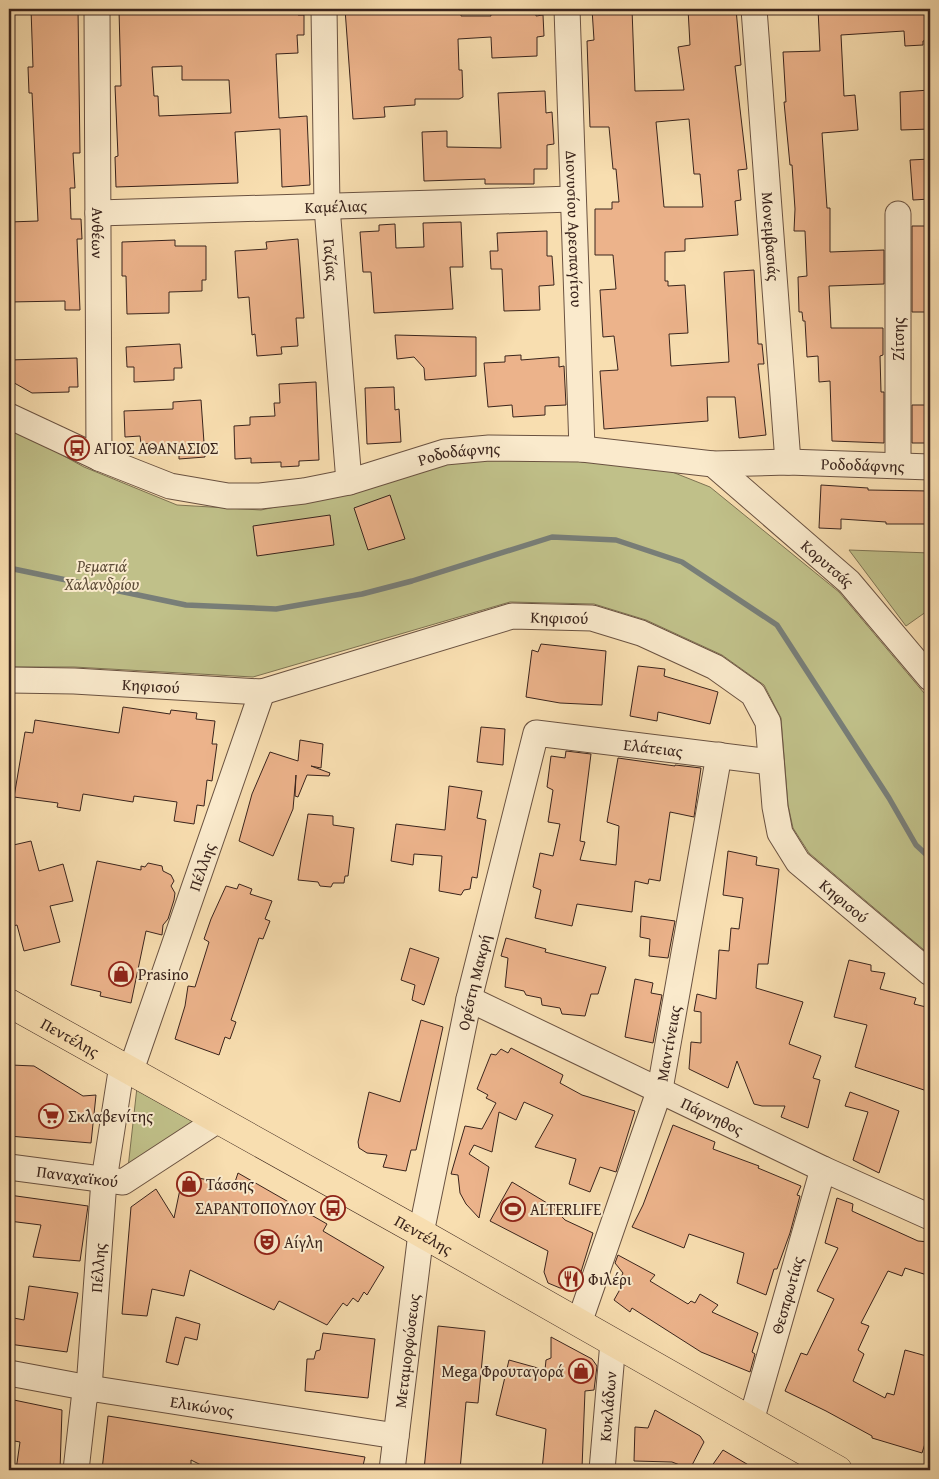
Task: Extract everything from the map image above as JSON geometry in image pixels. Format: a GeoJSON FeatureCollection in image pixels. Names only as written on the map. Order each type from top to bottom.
{"type":"FeatureCollection","features":[{"type":"Feature","properties":{"kind":"main road","name":"Πεντέλης"},"geometry":{"type":"LineString","coordinates":[[9,1003],[579,1322],[832,1469]]}},
{"type":"Feature","properties":{"kind":"street","name":"Ανθέων"},"geometry":{"type":"LineString","coordinates":[[97,9],[99,458]]}},
{"type":"Feature","properties":{"kind":"street","name":"Γαζίας"},"geometry":{"type":"LineString","coordinates":[[324,9],[327,207],[350,482]]}},
{"type":"Feature","properties":{"kind":"street","name":"Διονυσίου Αρεοπαγίτου"},"geometry":{"type":"LineString","coordinates":[[567,9],[582,450]]}},
{"type":"Feature","properties":{"kind":"street","name":"Μονεμβασιάς"},"geometry":{"type":"LineString","coordinates":[[754,9],[788,462]]}},
{"type":"Feature","properties":{"kind":"street","name":"Καμέλιας"},"geometry":{"type":"LineString","coordinates":[[98,213],[573,199]]}},
{"type":"Feature","properties":{"kind":"street","name":"Ζίτσης"},"geometry":{"type":"LineString","coordinates":[[898,214],[898,466]]}},
{"type":"Feature","properties":{"kind":"street","name":"Ροδοδάφνης"},"geometry":{"type":"LineString","coordinates":[[9,416],[99,458],[170,486],[228,496],[260,496],[304,491],[350,482],[445,452],[461,450],[582,450],[713,464],[788,462],[930,467]]}},
{"type":"Feature","properties":{"kind":"street","name":"Κορυτσάς"},"geometry":{"type":"LineString","coordinates":[[713,464],[849,582],[930,678]]}},
{"type":"Feature","properties":{"kind":"street","name":"Κηφισού"},"geometry":{"type":"LineString","coordinates":[[9,680],[74,681],[262,692],[512,616],[592,618],[641,633],[715,667],[753,694],[768,722],[775,807],[780,834],[798,862],[930,974]]}},
{"type":"Feature","properties":{"kind":"street","name":"Πέλλης"},"geometry":{"type":"LineString","coordinates":[[76,1470],[84,1400],[89,1388],[104,1180],[127,1068],[262,692]]}},
{"type":"Feature","properties":{"kind":"street","name":"Ελάτειας"},"geometry":{"type":"LineString","coordinates":[[536,733],[771,762]]}},
{"type":"Feature","properties":{"kind":"street","name":"Ορέστη Μακρή"},"geometry":{"type":"LineString","coordinates":[[421,1233],[469,999],[536,733]]}},
{"type":"Feature","properties":{"kind":"street","name":"Μαντίνειας"},"geometry":{"type":"LineString","coordinates":[[579,1322],[660,1090],[719,755]]}},
{"type":"Feature","properties":{"kind":"street","name":"Πάρνηθος"},"geometry":{"type":"LineString","coordinates":[[469,999],[823,1169],[928,1209]]}},
{"type":"Feature","properties":{"kind":"street","name":"Παναχαϊκού"},"geometry":{"type":"LineString","coordinates":[[9,1167],[120,1182],[127,1180],[218,1120]]}},
{"type":"Feature","properties":{"kind":"street","name":"Θεσπρωτίας"},"geometry":{"type":"LineString","coordinates":[[751,1421],[823,1169]]}},
{"type":"Feature","properties":{"kind":"street","name":"Μεταμορφώσεως"},"geometry":{"type":"LineString","coordinates":[[392,1470],[421,1233]]}},
{"type":"Feature","properties":{"kind":"street","name":"Κυκλάδων"},"geometry":{"type":"LineString","coordinates":[[602,1470],[613,1342]]}},
{"type":"Feature","properties":{"kind":"street","name":"Ελικώνος"},"geometry":{"type":"LineString","coordinates":[[9,1373],[89,1388],[396,1436]]}},
{"type":"Feature","properties":{"kind":"green space","name":"Ρεματιά Χαλανδρίου"},"geometry":{"type":"Polygon","coordinates":[[[9,426],[84,467],[177,505],[261,510],[352,491],[478,452],[627,454],[710,487],[839,592],[930,700],[930,955],[809,853],[793,828],[788,805],[781,718],[764,685],[722,655],[646,620],[594,604],[510,602],[253,677],[74,667],[9,667],[9,426]]]}},
{"type":"Feature","properties":{"kind":"green space"},"geometry":{"type":"Polygon","coordinates":[[[849,550],[930,553],[930,609],[906,626],[849,550]]]}},
{"type":"Feature","properties":{"kind":"green space"},"geometry":{"type":"Polygon","coordinates":[[[137,1087],[193,1119],[192,1124],[128,1168],[137,1087]]]}},
{"type":"Feature","properties":{"kind":"building"},"geometry":{"type":"Polygon","coordinates":[[[31,9],[78,9],[80,153],[73,153],[75,188],[70,188],[71,219],[81,219],[82,239],[77,239],[80,310],[65,310],[65,301],[9,302],[9,222],[38,221],[32,93],[29,93],[28,67],[33,67],[31,9]]]}},
{"type":"Feature","properties":{"kind":"building"},"geometry":{"type":"Polygon","coordinates":[[[298,9],[298,15],[304,15],[304,35],[297,35],[298,53],[276,54],[279,118],[307,116],[310,185],[282,187],[280,129],[235,132],[238,183],[116,187],[115,157],[118,156],[115,86],[121,86],[119,10],[298,9]],[[182,66],[152,67],[154,96],[158,96],[159,116],[231,113],[229,80],[182,80],[182,66]]]}},
{"type":"Feature","properties":{"kind":"building"},"geometry":{"type":"Polygon","coordinates":[[[345,9],[461,9],[461,16],[491,16],[490,9],[535,9],[536,16],[543,15],[544,36],[537,37],[537,56],[492,58],[491,37],[458,39],[459,70],[462,70],[463,97],[459,99],[415,99],[415,105],[384,107],[385,117],[353,119],[345,9]]]}},
{"type":"Feature","properties":{"kind":"building"},"geometry":{"type":"Polygon","coordinates":[[[592,9],[632,9],[635,91],[684,90],[678,47],[690,45],[688,9],[736,9],[741,65],[735,66],[747,169],[738,170],[741,200],[735,201],[738,235],[685,239],[685,251],[665,252],[665,281],[668,281],[668,286],[685,285],[688,333],[669,334],[671,366],[729,362],[724,272],[754,270],[758,344],[762,344],[764,364],[758,364],[766,435],[739,438],[735,397],[707,397],[708,421],[604,429],[600,371],[618,370],[614,336],[603,337],[600,290],[616,289],[613,255],[595,255],[595,209],[612,209],[612,202],[619,202],[616,169],[613,169],[609,127],[590,127],[587,41],[594,40],[592,9]],[[689,119],[656,122],[664,207],[703,207],[700,174],[694,174],[689,119]]]}},
{"type":"Feature","properties":{"kind":"building"},"geometry":{"type":"Polygon","coordinates":[[[818,9],[930,9],[930,40],[923,41],[923,45],[905,46],[904,31],[841,35],[844,96],[855,95],[858,130],[822,133],[827,208],[830,208],[830,252],[884,250],[884,284],[829,286],[831,328],[883,328],[883,355],[880,356],[881,392],[884,392],[884,443],[832,441],[830,381],[819,382],[818,356],[807,357],[805,321],[803,321],[802,312],[799,312],[798,277],[807,276],[805,231],[794,231],[795,209],[792,165],[790,165],[784,102],[786,102],[783,52],[820,51],[818,9]]]}},
{"type":"Feature","properties":{"kind":"building"},"geometry":{"type":"Polygon","coordinates":[[[930,90],[930,129],[901,130],[900,92],[930,90]]]}},
{"type":"Feature","properties":{"kind":"building"},"geometry":{"type":"Polygon","coordinates":[[[545,91],[546,113],[552,112],[554,144],[547,145],[547,169],[534,169],[534,184],[485,184],[485,179],[424,181],[422,132],[447,131],[447,147],[501,148],[498,93],[545,91]]]}},
{"type":"Feature","properties":{"kind":"building"},"geometry":{"type":"Polygon","coordinates":[[[930,159],[930,199],[913,200],[910,160],[930,159]]]}},
{"type":"Feature","properties":{"kind":"building"},"geometry":{"type":"Polygon","coordinates":[[[461,222],[463,267],[450,267],[453,309],[374,313],[371,272],[363,272],[360,232],[379,231],[379,225],[395,224],[396,248],[424,247],[423,223],[461,222]]]}},
{"type":"Feature","properties":{"kind":"building"},"geometry":{"type":"Polygon","coordinates":[[[912,226],[930,226],[930,312],[912,312],[912,226]]]}},
{"type":"Feature","properties":{"kind":"building"},"geometry":{"type":"Polygon","coordinates":[[[547,231],[547,256],[552,256],[554,285],[539,286],[540,310],[504,311],[502,269],[491,269],[490,251],[498,251],[497,233],[547,231]]]}},
{"type":"Feature","properties":{"kind":"building"},"geometry":{"type":"Polygon","coordinates":[[[298,239],[304,318],[296,318],[298,346],[281,347],[282,354],[257,356],[255,334],[252,335],[249,297],[238,298],[235,251],[267,249],[266,242],[298,239]]]}},
{"type":"Feature","properties":{"kind":"building"},"geometry":{"type":"Polygon","coordinates":[[[175,240],[175,246],[206,246],[206,280],[202,280],[202,291],[169,292],[169,313],[127,314],[126,276],[122,276],[122,242],[175,240]]]}},
{"type":"Feature","properties":{"kind":"building"},"geometry":{"type":"Polygon","coordinates":[[[395,335],[476,337],[476,376],[425,380],[424,368],[414,357],[397,359],[395,335]]]}},
{"type":"Feature","properties":{"kind":"building"},"geometry":{"type":"Polygon","coordinates":[[[180,344],[182,368],[174,368],[174,380],[134,382],[134,367],[127,367],[126,347],[180,344]]]}},
{"type":"Feature","properties":{"kind":"building"},"geometry":{"type":"Polygon","coordinates":[[[521,355],[521,360],[559,357],[559,367],[564,366],[566,405],[545,406],[545,415],[513,417],[512,405],[488,407],[484,363],[505,362],[505,356],[521,355]]]}},
{"type":"Feature","properties":{"kind":"building"},"geometry":{"type":"Polygon","coordinates":[[[77,358],[78,387],[69,387],[69,392],[32,393],[9,380],[9,360],[77,358]]]}},
{"type":"Feature","properties":{"kind":"building"},"geometry":{"type":"Polygon","coordinates":[[[316,382],[319,460],[299,461],[299,466],[281,467],[281,462],[251,463],[251,458],[235,459],[234,426],[250,425],[250,417],[275,416],[274,403],[280,403],[279,384],[316,382]]]}},
{"type":"Feature","properties":{"kind":"building"},"geometry":{"type":"Polygon","coordinates":[[[394,387],[395,410],[399,409],[401,442],[367,444],[365,388],[394,387]]]}},
{"type":"Feature","properties":{"kind":"building"},"geometry":{"type":"Polygon","coordinates":[[[201,400],[205,457],[179,459],[179,450],[157,451],[156,443],[141,444],[140,436],[125,437],[124,411],[173,409],[173,402],[201,400]]]}},
{"type":"Feature","properties":{"kind":"building"},"geometry":{"type":"Polygon","coordinates":[[[912,405],[930,405],[930,443],[912,443],[912,405]]]}},
{"type":"Feature","properties":{"kind":"building"},"geometry":{"type":"Polygon","coordinates":[[[821,485],[868,488],[868,490],[930,491],[930,524],[886,524],[886,522],[841,519],[841,529],[819,528],[821,485]]]}},
{"type":"Feature","properties":{"kind":"building"},"geometry":{"type":"Polygon","coordinates":[[[390,495],[405,539],[368,550],[354,508],[390,495]]]}},
{"type":"Feature","properties":{"kind":"building"},"geometry":{"type":"Polygon","coordinates":[[[330,515],[334,545],[257,556],[253,526],[330,515]]]}},
{"type":"Feature","properties":{"kind":"building"},"geometry":{"type":"Polygon","coordinates":[[[541,644],[606,651],[602,705],[560,703],[526,697],[532,650],[538,652],[541,644]]]}},
{"type":"Feature","properties":{"kind":"building"},"geometry":{"type":"Polygon","coordinates":[[[638,666],[665,669],[664,676],[718,692],[710,724],[658,712],[657,721],[630,716],[638,666]]]}},
{"type":"Feature","properties":{"kind":"building"},"geometry":{"type":"Polygon","coordinates":[[[123,707],[170,714],[171,710],[197,713],[196,719],[215,721],[212,744],[217,744],[212,781],[207,780],[204,806],[197,805],[194,824],[174,821],[177,802],[134,796],[133,802],[83,794],[80,811],[57,807],[58,803],[14,797],[25,732],[33,733],[35,720],[119,733],[123,707]]]}},
{"type":"Feature","properties":{"kind":"building"},"geometry":{"type":"Polygon","coordinates":[[[481,727],[505,729],[503,765],[477,762],[481,727]]]}},
{"type":"Feature","properties":{"kind":"building"},"geometry":{"type":"Polygon","coordinates":[[[300,740],[323,744],[321,768],[311,766],[330,773],[329,776],[307,775],[298,797],[295,796],[296,775],[293,809],[273,856],[239,841],[252,794],[270,752],[298,761],[300,740]]]}},
{"type":"Feature","properties":{"kind":"building"},"geometry":{"type":"Polygon","coordinates":[[[566,751],[591,754],[580,841],[585,842],[580,860],[616,865],[619,826],[607,822],[618,758],[701,768],[694,817],[670,812],[660,881],[649,879],[648,884],[635,881],[632,912],[577,904],[572,926],[535,918],[541,890],[533,887],[540,853],[553,856],[560,824],[548,822],[553,790],[547,787],[551,756],[565,758],[566,751]]]}},
{"type":"Feature","properties":{"kind":"building"},"geometry":{"type":"Polygon","coordinates":[[[449,786],[482,791],[477,818],[486,820],[477,878],[472,877],[470,889],[464,890],[461,895],[439,891],[442,856],[414,854],[413,865],[391,861],[396,824],[445,830],[449,786]]]}},
{"type":"Feature","properties":{"kind":"building"},"geometry":{"type":"Polygon","coordinates":[[[308,814],[333,816],[333,825],[354,828],[348,876],[345,876],[344,883],[333,883],[331,887],[320,886],[318,882],[298,880],[308,814]]]}},
{"type":"Feature","properties":{"kind":"building"},"geometry":{"type":"Polygon","coordinates":[[[31,841],[39,871],[63,864],[73,901],[50,906],[60,942],[24,951],[17,925],[9,927],[9,846],[31,841]]]}},
{"type":"Feature","properties":{"kind":"building"},"geometry":{"type":"Polygon","coordinates":[[[728,851],[757,857],[756,865],[779,869],[768,964],[758,964],[756,988],[803,1002],[789,1044],[821,1056],[813,1078],[820,1080],[808,1128],[781,1117],[785,1106],[754,1104],[737,1061],[728,1088],[689,1069],[691,1042],[701,1043],[701,1012],[694,1011],[697,994],[716,999],[719,950],[729,951],[731,928],[739,929],[743,898],[723,895],[728,851]]]}},
{"type":"Feature","properties":{"kind":"building"},"geometry":{"type":"Polygon","coordinates":[[[97,861],[141,870],[141,866],[145,867],[148,863],[162,866],[163,871],[171,875],[174,881],[171,886],[175,893],[174,900],[168,919],[163,925],[162,935],[146,931],[131,1003],[100,996],[101,992],[71,985],[97,861]]]}},
{"type":"Feature","properties":{"kind":"building"},"geometry":{"type":"Polygon","coordinates":[[[239,884],[252,889],[250,894],[272,901],[265,919],[270,921],[263,939],[259,938],[231,1020],[236,1022],[230,1039],[225,1037],[219,1055],[175,1039],[185,1006],[188,986],[195,987],[209,942],[204,939],[211,919],[226,886],[237,889],[239,884]]]}},
{"type":"Feature","properties":{"kind":"building"},"geometry":{"type":"Polygon","coordinates":[[[641,916],[675,921],[668,958],[649,956],[650,939],[640,937],[641,916]]]}},
{"type":"Feature","properties":{"kind":"building"},"geometry":{"type":"Polygon","coordinates":[[[506,938],[546,949],[545,952],[606,967],[598,994],[591,994],[585,1016],[562,1014],[560,1008],[542,1005],[541,998],[526,995],[524,991],[505,987],[508,958],[501,956],[506,938]]]}},
{"type":"Feature","properties":{"kind":"building"},"geometry":{"type":"Polygon","coordinates":[[[410,948],[439,958],[424,1005],[412,1000],[415,985],[401,980],[410,948]]]}},
{"type":"Feature","properties":{"kind":"building"},"geometry":{"type":"Polygon","coordinates":[[[849,960],[871,965],[871,971],[885,973],[880,989],[916,998],[914,1004],[930,1008],[930,1092],[855,1067],[867,1025],[834,1017],[849,960]]]}},
{"type":"Feature","properties":{"kind":"building"},"geometry":{"type":"Polygon","coordinates":[[[635,979],[653,983],[651,993],[662,995],[653,1043],[625,1037],[635,979]]]}},
{"type":"Feature","properties":{"kind":"building"},"geometry":{"type":"Polygon","coordinates":[[[421,1020],[443,1027],[416,1150],[411,1150],[406,1171],[383,1167],[387,1155],[367,1153],[359,1148],[358,1142],[369,1092],[400,1102],[421,1020]]]}},
{"type":"Feature","properties":{"kind":"building"},"geometry":{"type":"Polygon","coordinates":[[[511,1048],[563,1075],[560,1083],[582,1095],[635,1111],[616,1172],[600,1167],[590,1192],[569,1184],[576,1159],[535,1147],[553,1115],[524,1102],[516,1120],[499,1112],[492,1152],[474,1145],[469,1154],[489,1167],[479,1218],[466,1204],[460,1193],[458,1175],[451,1174],[465,1126],[482,1129],[496,1103],[486,1098],[488,1095],[477,1089],[491,1054],[496,1055],[501,1049],[508,1053],[511,1048]]]}},
{"type":"Feature","properties":{"kind":"building","name":"Σκλαβενίτης"},"geometry":{"type":"Polygon","coordinates":[[[11,1065],[34,1066],[83,1096],[96,1095],[91,1143],[9,1136],[11,1065]]]}},
{"type":"Feature","properties":{"kind":"building"},"geometry":{"type":"Polygon","coordinates":[[[850,1092],[899,1111],[879,1173],[853,1160],[868,1112],[845,1106],[850,1092]]]}},
{"type":"Feature","properties":{"kind":"building"},"geometry":{"type":"Polygon","coordinates":[[[673,1125],[715,1142],[713,1149],[759,1166],[758,1168],[801,1186],[797,1195],[800,1196],[790,1233],[777,1269],[774,1269],[766,1295],[737,1283],[744,1253],[689,1234],[684,1248],[632,1227],[643,1205],[673,1125]]]}},
{"type":"Feature","properties":{"kind":"building"},"geometry":{"type":"Polygon","coordinates":[[[238,1173],[327,1224],[323,1231],[384,1267],[367,1295],[364,1292],[358,1302],[353,1298],[347,1306],[343,1303],[327,1325],[279,1301],[274,1310],[190,1270],[184,1296],[152,1289],[147,1316],[122,1314],[131,1207],[156,1189],[174,1218],[183,1175],[234,1185],[238,1173]]]}},
{"type":"Feature","properties":{"kind":"building","name":"ALTERLIFE"},"geometry":{"type":"Polygon","coordinates":[[[512,1182],[552,1206],[565,1220],[593,1233],[576,1288],[560,1288],[548,1283],[544,1272],[548,1251],[490,1221],[512,1182]]]}},
{"type":"Feature","properties":{"kind":"building"},"geometry":{"type":"Polygon","coordinates":[[[9,1195],[88,1206],[80,1261],[33,1257],[41,1225],[9,1221],[9,1195]]]}},
{"type":"Feature","properties":{"kind":"building"},"geometry":{"type":"Polygon","coordinates":[[[837,1198],[853,1204],[852,1211],[918,1241],[930,1242],[930,1276],[905,1268],[902,1276],[888,1271],[861,1323],[869,1326],[858,1350],[864,1354],[853,1381],[885,1398],[887,1393],[894,1395],[905,1350],[930,1357],[930,1428],[922,1453],[872,1438],[872,1436],[826,1411],[785,1391],[801,1353],[807,1355],[834,1299],[817,1291],[838,1248],[825,1243],[837,1198]]]}},
{"type":"Feature","properties":{"kind":"building"},"geometry":{"type":"Polygon","coordinates":[[[618,1255],[655,1275],[650,1281],[688,1304],[691,1301],[695,1303],[700,1294],[718,1305],[712,1312],[758,1333],[752,1352],[755,1354],[750,1372],[701,1352],[632,1308],[630,1312],[614,1300],[623,1284],[619,1281],[623,1273],[615,1263],[618,1255]]]}},
{"type":"Feature","properties":{"kind":"building"},"geometry":{"type":"Polygon","coordinates":[[[29,1286],[78,1293],[67,1352],[9,1344],[9,1317],[24,1320],[29,1286]]]}},
{"type":"Feature","properties":{"kind":"building"},"geometry":{"type":"Polygon","coordinates":[[[176,1317],[200,1324],[197,1340],[185,1337],[178,1365],[166,1362],[176,1317]]]}},
{"type":"Feature","properties":{"kind":"building"},"geometry":{"type":"Polygon","coordinates":[[[438,1326],[485,1331],[478,1403],[466,1402],[460,1470],[424,1470],[438,1326]]]}},
{"type":"Feature","properties":{"kind":"building"},"geometry":{"type":"Polygon","coordinates":[[[323,1333],[375,1339],[368,1398],[305,1391],[307,1359],[314,1359],[316,1351],[320,1350],[323,1333]]]}},
{"type":"Feature","properties":{"kind":"building"},"geometry":{"type":"Polygon","coordinates":[[[551,1337],[592,1359],[597,1366],[594,1390],[585,1391],[582,1468],[577,1467],[577,1470],[542,1470],[546,1429],[496,1415],[509,1360],[545,1370],[546,1360],[551,1358],[551,1337]]]}},
{"type":"Feature","properties":{"kind":"building"},"geometry":{"type":"Polygon","coordinates":[[[9,1399],[62,1410],[60,1470],[16,1470],[20,1442],[9,1440],[9,1399]]]}},
{"type":"Feature","properties":{"kind":"building"},"geometry":{"type":"Polygon","coordinates":[[[655,1410],[700,1436],[704,1442],[690,1469],[672,1462],[634,1461],[635,1427],[648,1428],[655,1410]]]}},
{"type":"Feature","properties":{"kind":"building"},"geometry":{"type":"Polygon","coordinates":[[[108,1416],[365,1457],[362,1470],[211,1470],[191,1460],[191,1470],[102,1470],[108,1416]]]}},
{"type":"Feature","properties":{"kind":"building"},"geometry":{"type":"Polygon","coordinates":[[[723,1450],[757,1470],[709,1470],[723,1450]]]}},
{"type":"Feature","properties":{"kind":"waterway"},"geometry":{"type":"LineString","coordinates":[[9,568],[186,605],[276,609],[362,594],[412,581],[552,537],[616,540],[682,562],[777,625],[889,798],[916,845],[930,858]]}},
{"type":"Feature","properties":{"kind":"place","name":"ΑΓΙΟΣ ΑΘΑΝΑΣΙΟΣ"},"geometry":{"type":"Point","coordinates":[77,448]}},
{"type":"Feature","properties":{"kind":"place","name":"Prasino"},"geometry":{"type":"Point","coordinates":[121,974]}},
{"type":"Feature","properties":{"kind":"place","name":"Σκλαβενίτης"},"geometry":{"type":"Point","coordinates":[51,1116]}},
{"type":"Feature","properties":{"kind":"place","name":"Τάσσης"},"geometry":{"type":"Point","coordinates":[189,1184]}},
{"type":"Feature","properties":{"kind":"place","name":"ΣΑΡΑΝΤΟΠΟΥΛΟΥ"},"geometry":{"type":"Point","coordinates":[333,1208]}},
{"type":"Feature","properties":{"kind":"place","name":"ALTERLIFE"},"geometry":{"type":"Point","coordinates":[513,1209]}},
{"type":"Feature","properties":{"kind":"place","name":"Αίγλη"},"geometry":{"type":"Point","coordinates":[267,1242]}},
{"type":"Feature","properties":{"kind":"place","name":"Φιλέρι"},"geometry":{"type":"Point","coordinates":[571,1279]}},
{"type":"Feature","properties":{"kind":"place","name":"Mega Φρουταγορά"},"geometry":{"type":"Point","coordinates":[581,1371]}}]}
